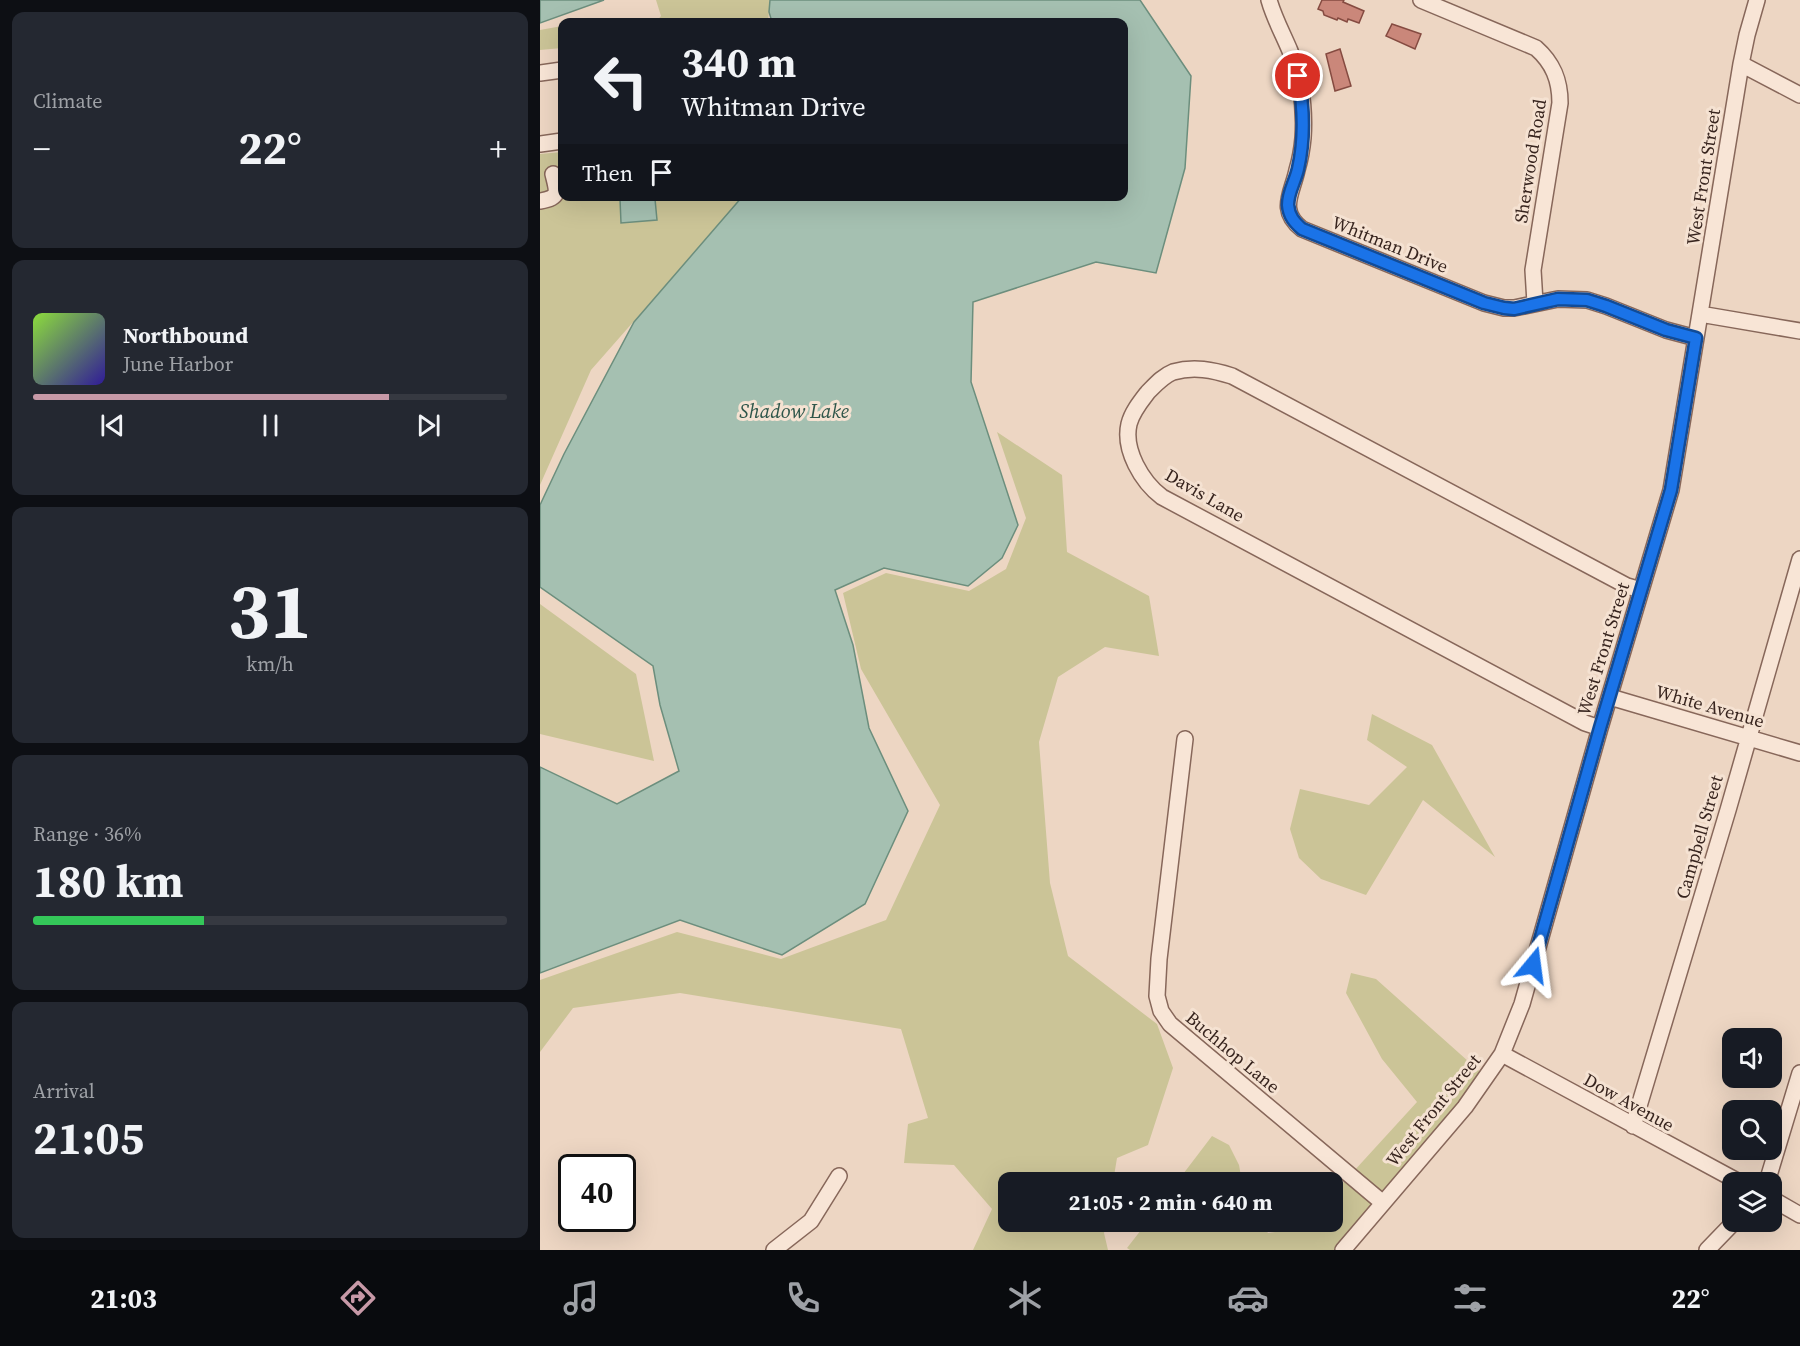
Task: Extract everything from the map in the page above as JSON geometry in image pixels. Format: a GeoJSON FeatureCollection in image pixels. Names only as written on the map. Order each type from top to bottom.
{"type":"FeatureCollection","features":[{"type":"Feature","properties":{"kind":"street","name":"Whitman Drive"},"geometry":{"type":"LineString","coordinates":[[1269,0],[1275,20],[1290,51],[1302,97],[1304,126],[1302,143],[1298,170],[1288,195],[1288,209],[1295,223],[1302,229],[1484,303],[1514,309],[1558,299],[1587,300],[1666,330],[1696,338]]}},
{"type":"Feature","properties":{"kind":"street","name":"Sherwood Road"},"geometry":{"type":"LineString","coordinates":[[1421,0],[1536,48],[1545,57],[1558,80],[1560,103],[1533,270],[1535,303]]}},
{"type":"Feature","properties":{"kind":"street","name":"West Front Street"},"geometry":{"type":"LineString","coordinates":[[1343,1250],[1465,1107],[1502,1054],[1522,1004],[1674,476],[1747,34],[1757,0]]}},
{"type":"Feature","properties":{"kind":"street"},"geometry":{"type":"LineString","coordinates":[[1742,64],[1800,94]]}},
{"type":"Feature","properties":{"kind":"street"},"geometry":{"type":"LineString","coordinates":[[540,73],[558,71]]}},
{"type":"Feature","properties":{"kind":"street"},"geometry":{"type":"LineString","coordinates":[[540,144],[558,142]]}},
{"type":"Feature","properties":{"kind":"street"},"geometry":{"type":"LineString","coordinates":[[540,201],[550,200],[557,192],[552,174]]}},
{"type":"Feature","properties":{"kind":"street"},"geometry":{"type":"LineString","coordinates":[[1700,314],[1800,331]]}},
{"type":"Feature","properties":{"kind":"street","name":"Davis Lane"},"geometry":{"type":"LineString","coordinates":[[1600,728],[1575,717],[1162,496],[1152,489],[1138,469],[1131,448],[1129,424],[1141,401],[1161,379],[1171,373],[1201,369],[1232,376],[1627,586],[1641,590]]}},
{"type":"Feature","properties":{"kind":"street","name":"Campbell Street"},"geometry":{"type":"LineString","coordinates":[[1633,1126],[1800,559]]}},
{"type":"Feature","properties":{"kind":"street","name":"White Avenue"},"geometry":{"type":"LineString","coordinates":[[1610,697],[1800,753]]}},
{"type":"Feature","properties":{"kind":"street","name":"Buchhop Lane"},"geometry":{"type":"LineString","coordinates":[[1185,739],[1159,959],[1157,996],[1161,1011],[1170,1024],[1383,1203]]}},
{"type":"Feature","properties":{"kind":"street","name":"Dow Avenue"},"geometry":{"type":"LineString","coordinates":[[1502,1054],[1722,1173]]}},
{"type":"Feature","properties":{"kind":"street"},"geometry":{"type":"LineString","coordinates":[[1770,1172],[1800,1073]]}},
{"type":"Feature","properties":{"kind":"street"},"geometry":{"type":"LineString","coordinates":[[774,1250],[811,1221],[839,1176]]}},
{"type":"Feature","properties":{"kind":"street"},"geometry":{"type":"LineString","coordinates":[[1782,1205],[1800,1215]]}},
{"type":"Feature","properties":{"kind":"street"},"geometry":{"type":"LineString","coordinates":[[1707,1250],[1724,1232]]}},
{"type":"Feature","properties":{"kind":"shaded area"},"geometry":{"type":"Polygon","coordinates":[[[656,0],[770,0],[768,18],[659,18],[661,16],[656,0]]]}},
{"type":"Feature","properties":{"kind":"shaded area"},"geometry":{"type":"Polygon","coordinates":[[[558,27],[558,48],[540,50],[540,30],[558,27]]]}},
{"type":"Feature","properties":{"kind":"shaded area"},"geometry":{"type":"Polygon","coordinates":[[[558,152],[558,201],[739,201],[591,370],[540,485],[540,154],[558,152]]]}},
{"type":"Feature","properties":{"kind":"shaded area"},"geometry":{"type":"Polygon","coordinates":[[[997,432],[1062,475],[1067,552],[1149,596],[1159,656],[1105,647],[1058,677],[1039,742],[1050,883],[1068,956],[1157,1024],[1173,1068],[1148,1145],[1117,1158],[1115,1172],[998,1172],[998,1232],[1104,1232],[1108,1250],[973,1250],[992,1209],[954,1165],[904,1163],[908,1124],[928,1118],[901,1029],[680,993],[573,1008],[540,1052],[540,980],[677,932],[781,959],[886,920],[940,805],[861,669],[843,593],[886,573],[969,591],[1006,569],[1026,518],[997,432]]]}},
{"type":"Feature","properties":{"kind":"shaded area"},"geometry":{"type":"Polygon","coordinates":[[[540,604],[636,674],[654,761],[540,734],[540,604]]]}},
{"type":"Feature","properties":{"kind":"shaded area"},"geometry":{"type":"Polygon","coordinates":[[[1372,714],[1432,745],[1495,857],[1423,800],[1366,895],[1321,879],[1299,858],[1290,829],[1300,789],[1369,805],[1407,767],[1367,740],[1372,714]]]}},
{"type":"Feature","properties":{"kind":"shaded area"},"geometry":{"type":"Polygon","coordinates":[[[1351,973],[1376,979],[1487,1078],[1342,1250],[1130,1250],[1127,1248],[1139,1232],[1343,1232],[1343,1183],[1417,1102],[1382,1059],[1346,993],[1351,973]]]}},
{"type":"Feature","properties":{"kind":"shaded area"},"geometry":{"type":"Polygon","coordinates":[[[1212,1136],[1229,1145],[1240,1172],[1185,1172],[1212,1136]]]}},
{"type":"Feature","properties":{"kind":"water"},"geometry":{"type":"Polygon","coordinates":[[[540,0],[604,0],[540,23],[540,0]]]}},
{"type":"Feature","properties":{"kind":"water","name":"Shadow Lake"},"geometry":{"type":"Polygon","coordinates":[[[770,0],[1140,0],[1191,76],[1185,168],[1156,273],[1096,262],[973,302],[971,382],[1018,525],[1002,558],[968,586],[884,568],[835,590],[853,645],[869,728],[908,811],[865,904],[782,955],[680,920],[540,973],[540,767],[617,804],[679,771],[660,705],[653,666],[540,587],[540,505],[564,454],[634,322],[739,201],[1128,201],[1128,18],[771,18],[770,0]]]}},
{"type":"Feature","properties":{"kind":"water"},"geometry":{"type":"Polygon","coordinates":[[[620,201],[655,201],[657,220],[621,223],[620,201]]]}},
{"type":"Feature","properties":{"kind":"building"},"geometry":{"type":"Polygon","coordinates":[[[1322,0],[1344,0],[1343,2],[1364,11],[1359,23],[1348,19],[1347,22],[1338,18],[1337,20],[1324,15],[1323,11],[1318,9],[1322,0]]]}},
{"type":"Feature","properties":{"kind":"building"},"geometry":{"type":"Polygon","coordinates":[[[1392,24],[1421,34],[1415,49],[1386,36],[1392,24]]]}},
{"type":"Feature","properties":{"kind":"building"},"geometry":{"type":"Polygon","coordinates":[[[1340,49],[1351,86],[1335,91],[1326,54],[1340,49]]]}},
{"type":"Feature","properties":{"kind":"route"},"geometry":{"type":"LineString","coordinates":[[1298,76],[1304,126],[1298,170],[1288,195],[1288,209],[1291,218],[1302,229],[1484,303],[1514,309],[1558,299],[1587,300],[1666,330],[1696,338],[1671,490],[1533,965]]}}]}
